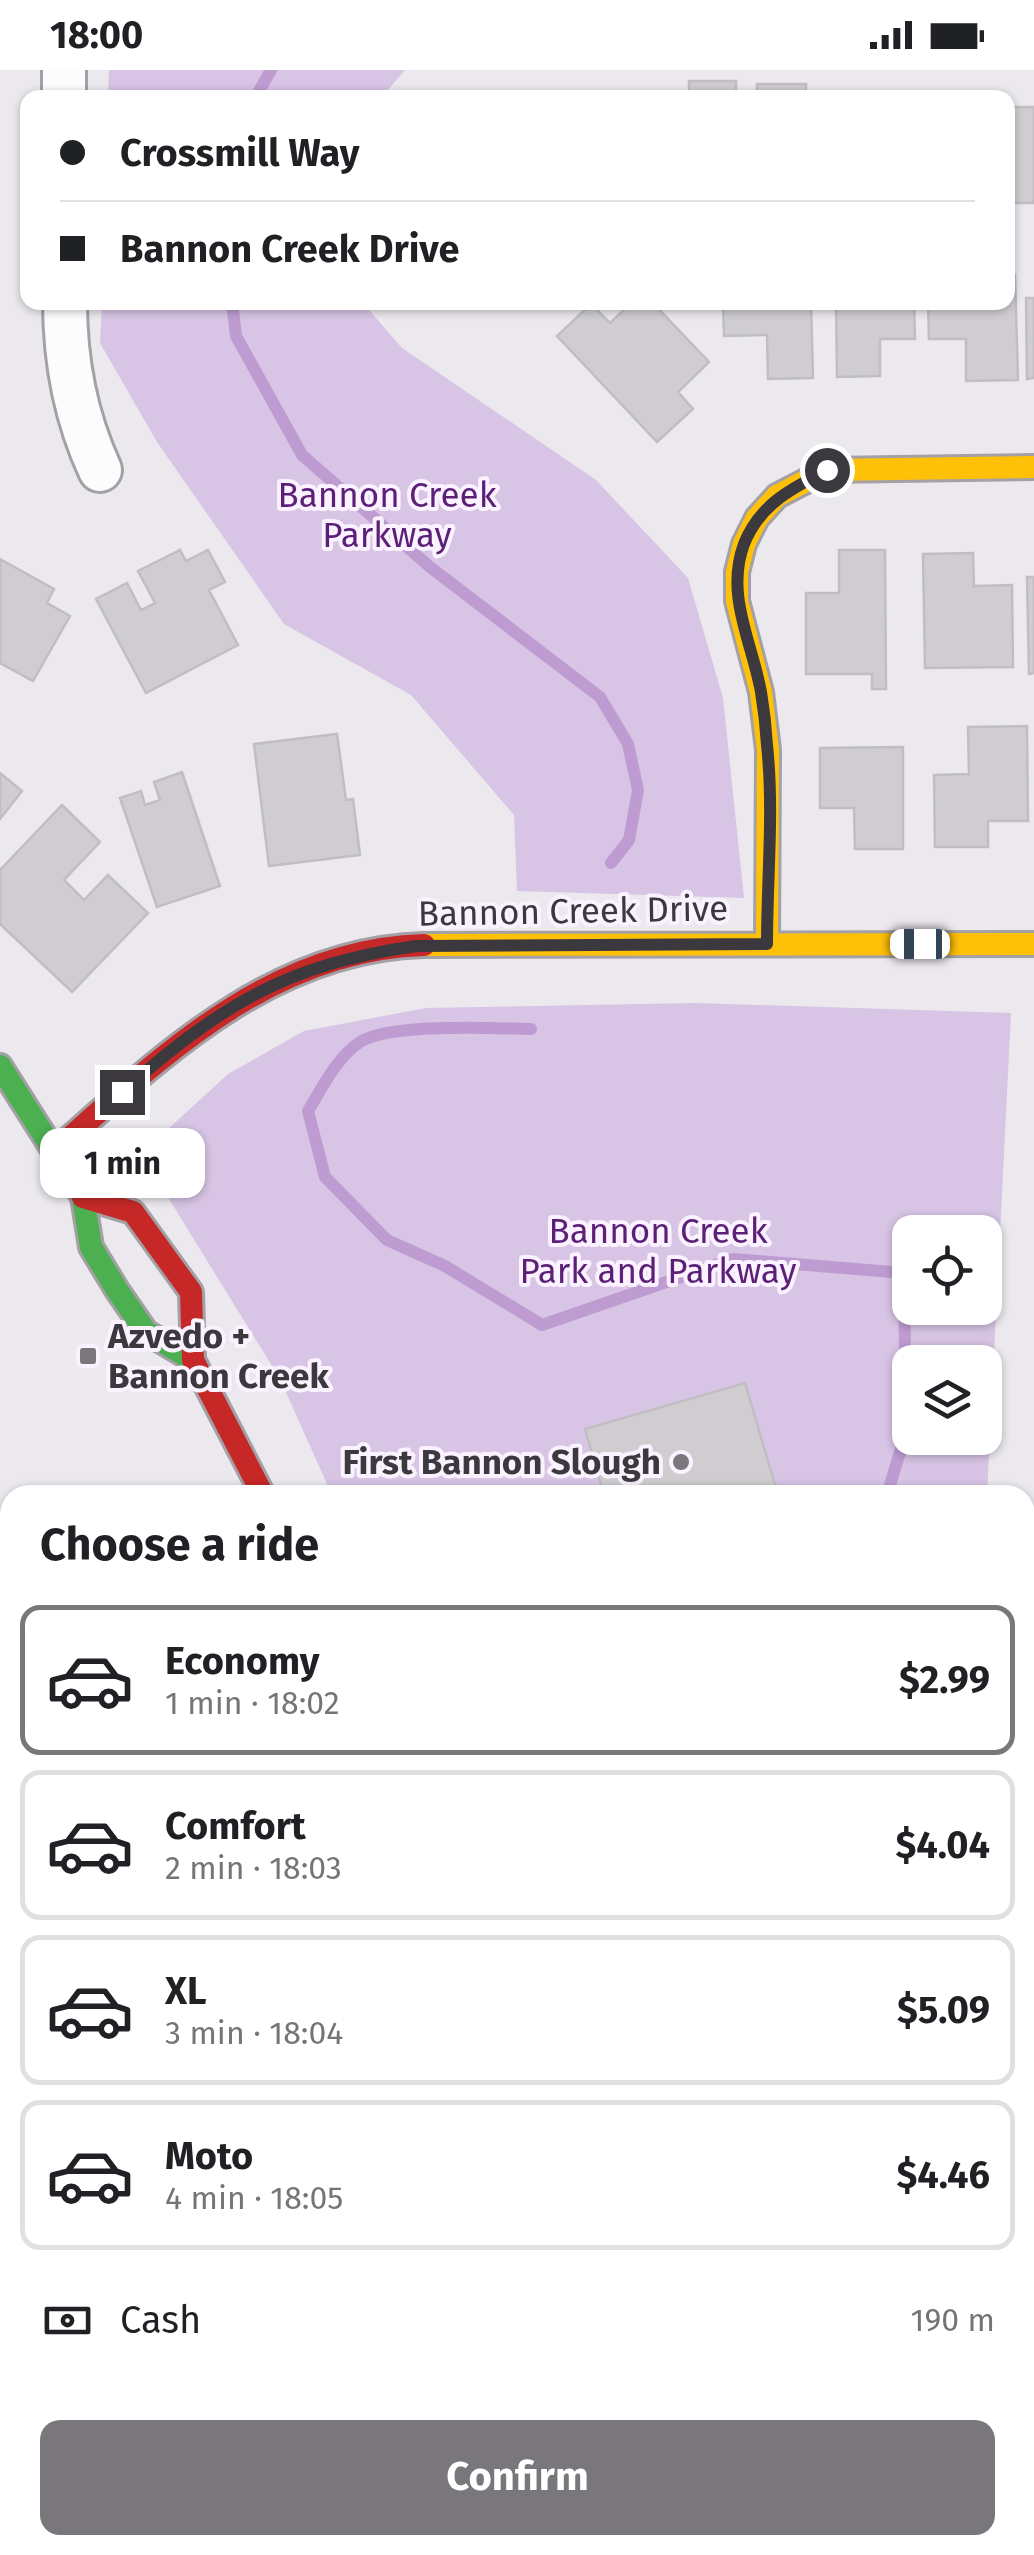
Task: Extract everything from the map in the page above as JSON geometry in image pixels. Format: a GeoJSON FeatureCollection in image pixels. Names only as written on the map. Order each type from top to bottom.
{"type":"FeatureCollection","features":[{"type":"Feature","properties":{"kind":"street"},"geometry":{"type":"LineString","coordinates":[[64,310],[75,408],[100,470]]}},
{"type":"Feature","properties":{"kind":"street"},"geometry":{"type":"LineString","coordinates":[[767,944],[768,750],[761,692],[737,601],[737,572],[744,544],[758,518],[777,496],[827,470],[1034,467]]}},
{"type":"Feature","properties":{"kind":"street","name":"Bannon Creek Drive"},"geometry":{"type":"LineString","coordinates":[[56,1150],[203,1024],[252,993],[322,964],[360,954],[416,946],[1034,944]]}},
{"type":"Feature","properties":{"kind":"street"},"geometry":{"type":"LineString","coordinates":[[0,1066],[84,1197],[90,1247],[117,1290],[146,1332],[193,1360]]}},
{"type":"Feature","properties":{"kind":"street"},"geometry":{"type":"LineString","coordinates":[[0,1100],[30,1114]]}},
{"type":"Feature","properties":{"kind":"street"},"geometry":{"type":"LineString","coordinates":[[84,1197],[133,1212],[191,1292],[193,1360],[258,1485]]}},
{"type":"Feature","properties":{"kind":"green space"},"geometry":{"type":"Polygon","coordinates":[[[109,70],[405,70],[388,90],[108,90],[109,70]]]}},
{"type":"Feature","properties":{"kind":"green space","name":"Bannon Creek Parkway"},"geometry":{"type":"Polygon","coordinates":[[[102,310],[369,310],[402,348],[596,480],[688,578],[723,698],[744,898],[517,891],[514,815],[411,695],[284,624],[157,442],[100,343],[102,310]]]}},
{"type":"Feature","properties":{"kind":"green space","name":"Bannon Creek Park and Parkway"},"geometry":{"type":"Polygon","coordinates":[[[695,1003],[1011,1013],[1001,1215],[892,1215],[892,1325],[995,1325],[994,1345],[892,1345],[892,1455],[989,1455],[987,1485],[328,1485],[280,1379],[153,1173],[167,1130],[228,1074],[304,1031],[426,1008],[695,1003]]]}},
{"type":"Feature","properties":{"kind":"building"},"geometry":{"type":"Polygon","coordinates":[[[689,81],[736,81],[736,90],[689,90],[689,81]]]}},
{"type":"Feature","properties":{"kind":"building"},"geometry":{"type":"Polygon","coordinates":[[[757,84],[806,84],[806,90],[757,90],[757,84]]]}},
{"type":"Feature","properties":{"kind":"building"},"geometry":{"type":"Polygon","coordinates":[[[1015,107],[1034,107],[1034,203],[1015,203],[1015,107]]]}},
{"type":"Feature","properties":{"kind":"building"},"geometry":{"type":"Polygon","coordinates":[[[1015,275],[1018,380],[966,381],[966,339],[929,339],[928,310],[1015,310],[1015,275]]]}},
{"type":"Feature","properties":{"kind":"building"},"geometry":{"type":"Polygon","coordinates":[[[1026,298],[1034,298],[1034,378],[1027,379],[1026,298]]]}},
{"type":"Feature","properties":{"kind":"building"},"geometry":{"type":"Polygon","coordinates":[[[585,310],[597,310],[610,323],[624,310],[660,310],[709,362],[678,392],[693,409],[657,442],[557,336],[585,310]]]}},
{"type":"Feature","properties":{"kind":"building"},"geometry":{"type":"Polygon","coordinates":[[[723,310],[811,310],[813,378],[768,379],[767,335],[724,336],[723,310]]]}},
{"type":"Feature","properties":{"kind":"building"},"geometry":{"type":"Polygon","coordinates":[[[836,310],[914,310],[915,339],[880,339],[880,376],[837,377],[836,310]]]}},
{"type":"Feature","properties":{"kind":"building"},"geometry":{"type":"Polygon","coordinates":[[[180,550],[186,561],[208,550],[225,582],[209,590],[238,645],[146,693],[96,599],[127,583],[141,610],[155,603],[138,571],[180,550]]]}},
{"type":"Feature","properties":{"kind":"building"},"geometry":{"type":"Polygon","coordinates":[[[839,550],[885,550],[886,689],[872,689],[872,674],[806,674],[806,593],[839,593],[839,550]]]}},
{"type":"Feature","properties":{"kind":"building"},"geometry":{"type":"Polygon","coordinates":[[[973,553],[974,586],[1012,585],[1013,667],[925,668],[923,554],[973,553]]]}},
{"type":"Feature","properties":{"kind":"building"},"geometry":{"type":"Polygon","coordinates":[[[0,559],[54,589],[47,603],[70,616],[33,681],[0,663],[0,559]]]}},
{"type":"Feature","properties":{"kind":"building"},"geometry":{"type":"Polygon","coordinates":[[[1027,577],[1034,577],[1034,673],[1029,674],[1027,577]]]}},
{"type":"Feature","properties":{"kind":"building"},"geometry":{"type":"Polygon","coordinates":[[[1027,726],[1028,821],[988,821],[988,847],[935,847],[934,775],[969,774],[968,727],[1027,726]]]}},
{"type":"Feature","properties":{"kind":"building"},"geometry":{"type":"Polygon","coordinates":[[[337,734],[346,800],[353,799],[360,855],[269,866],[254,744],[337,734]]]}},
{"type":"Feature","properties":{"kind":"building"},"geometry":{"type":"Polygon","coordinates":[[[903,747],[903,849],[855,849],[854,808],[820,808],[820,748],[903,747]]]}},
{"type":"Feature","properties":{"kind":"building"},"geometry":{"type":"Polygon","coordinates":[[[182,772],[220,886],[157,907],[120,798],[141,791],[145,805],[160,800],[154,782],[182,772]]]}},
{"type":"Feature","properties":{"kind":"building"},"geometry":{"type":"Polygon","coordinates":[[[0,773],[22,791],[0,819],[0,773]]]}},
{"type":"Feature","properties":{"kind":"building"},"geometry":{"type":"Polygon","coordinates":[[[62,805],[100,842],[64,880],[84,900],[108,875],[148,913],[72,992],[0,924],[0,870],[62,805]]]}},
{"type":"Feature","properties":{"kind":"building","name":"First Bannon Slough"},"geometry":{"type":"Polygon","coordinates":[[[745,1383],[775,1485],[601,1485],[585,1429],[745,1383]]]}},
{"type":"Feature","properties":{"kind":"waterway"},"geometry":{"type":"LineString","coordinates":[[260,90],[271,70]]}},
{"type":"Feature","properties":{"kind":"waterway"},"geometry":{"type":"LineString","coordinates":[[233,310],[236,336],[302,455],[430,567],[600,697],[628,744],[638,790],[629,840],[611,863]]}},
{"type":"Feature","properties":{"kind":"waterway"},"geometry":{"type":"LineString","coordinates":[[531,1029],[418,1029],[360,1042],[337,1064],[308,1111],[325,1177],[387,1240],[445,1266],[542,1325],[733,1259],[904,1273],[906,1432],[890,1485]]}},
{"type":"Feature","properties":{"kind":"traffic: fast"},"geometry":{"type":"LineString","coordinates":[[0,1066],[83,1197],[91,1247],[117,1290],[146,1332],[193,1360]]}},
{"type":"Feature","properties":{"kind":"traffic: slow"},"geometry":{"type":"LineString","coordinates":[[767,944],[768,750],[761,692],[737,601],[737,572],[744,544],[757,518],[777,496],[827,470],[1034,467]]}},
{"type":"Feature","properties":{"kind":"traffic: slow"},"geometry":{"type":"LineString","coordinates":[[424,945],[1034,944]]}},
{"type":"Feature","properties":{"kind":"traffic: jam"},"geometry":{"type":"LineString","coordinates":[[56,1150],[179,1045],[269,987],[317,966],[369,951],[424,945]]}},
{"type":"Feature","properties":{"kind":"traffic: jam"},"geometry":{"type":"LineString","coordinates":[[83,1197],[133,1212],[191,1292],[193,1360],[258,1485]]}},
{"type":"Feature","properties":{"kind":"place","name":"Azvedo + Bannon Creek"},"geometry":{"type":"Point","coordinates":[88,1356]}},
{"type":"Feature","properties":{"kind":"place","name":"First Bannon Slough"},"geometry":{"type":"Point","coordinates":[681,1462]}},
{"type":"Feature","properties":{"kind":"route"},"geometry":{"type":"LineString","coordinates":[[122,1092],[203,1024],[252,993],[304,970],[360,954],[416,946],[767,944],[768,750],[761,692],[737,601],[737,572],[744,544],[758,518],[777,496],[827,470]]}}]}
